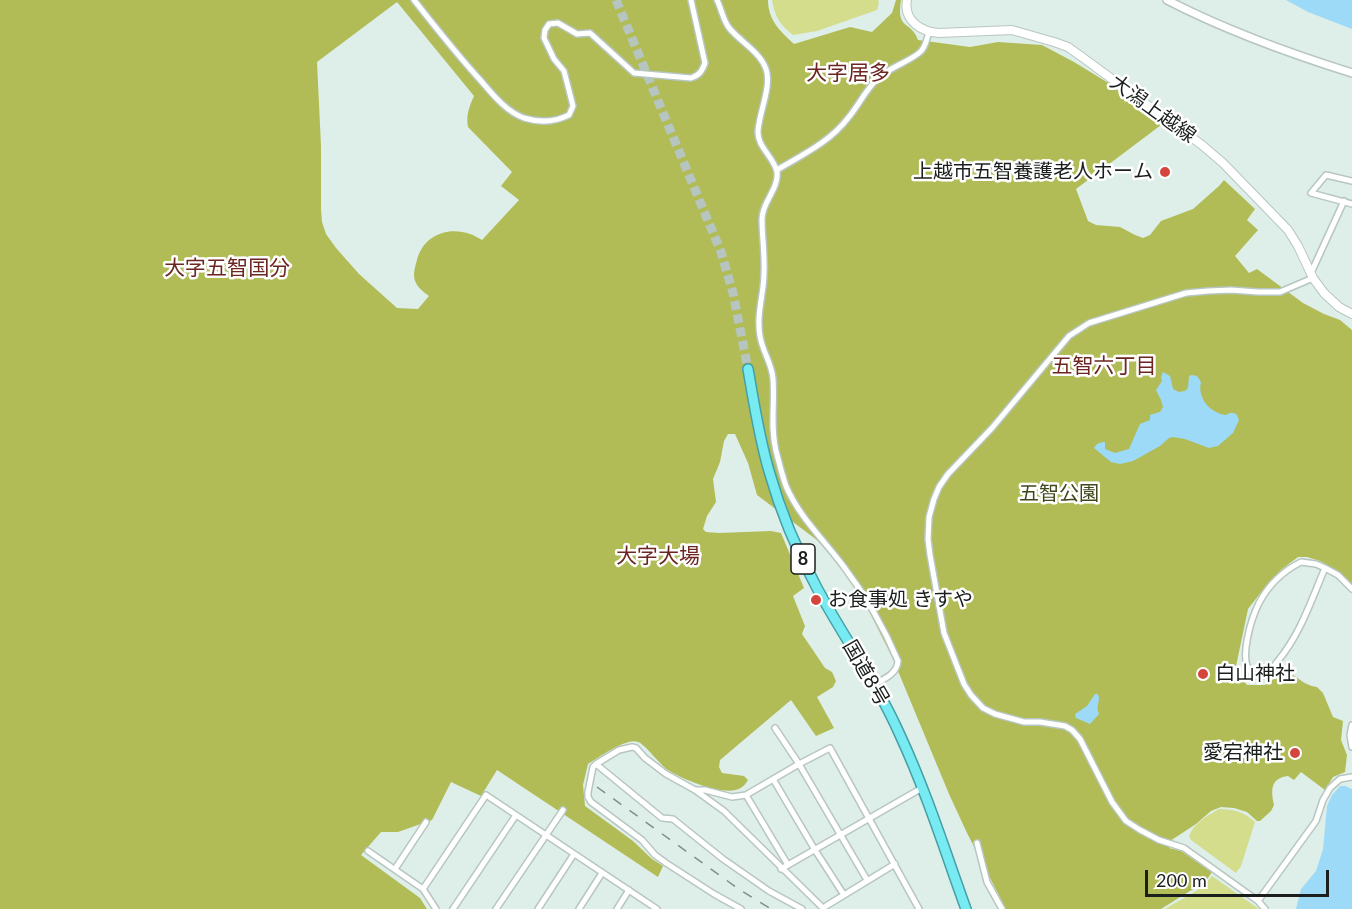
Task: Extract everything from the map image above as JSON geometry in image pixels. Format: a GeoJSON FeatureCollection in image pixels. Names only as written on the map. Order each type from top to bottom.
{"type":"FeatureCollection","features":[{"type":"Feature","properties":{"kind":"highway","name":"国道8号"},"geometry":{"type":"LineString","coordinates":[[748,369],[762,443],[781,508],[817,588],[874,684],[900,734],[966,909]]}},
{"type":"Feature","properties":{"kind":"main road"},"geometry":{"type":"LineString","coordinates":[[908,0],[907,9],[911,20],[928,32]]}},
{"type":"Feature","properties":{"kind":"main road","name":"大潟上越線"},"geometry":{"type":"LineString","coordinates":[[928,32],[1012,30],[1068,47],[1202,145],[1223,163],[1284,226],[1299,246],[1323,293],[1339,308],[1351,311]]}},
{"type":"Feature","properties":{"kind":"street"},"geometry":{"type":"LineString","coordinates":[[414,0],[466,65],[500,102],[525,119],[546,122],[569,115],[573,106],[564,71],[554,59],[544,38],[549,24],[558,23],[577,34],[590,33],[634,73],[691,78],[702,71],[705,63],[691,0]]}},
{"type":"Feature","properties":{"kind":"street"},"geometry":{"type":"LineString","coordinates":[[717,0],[729,27],[761,60],[767,70],[767,84],[758,133],[760,143],[777,170],[775,184],[762,218],[765,274],[759,319],[762,347],[772,368],[772,422],[775,443],[786,486],[798,508],[843,565],[868,603],[898,661],[898,666],[892,674],[874,684]]}},
{"type":"Feature","properties":{"kind":"street"},"geometry":{"type":"LineString","coordinates":[[1167,0],[1206,20],[1257,41],[1352,73]]}},
{"type":"Feature","properties":{"kind":"street"},"geometry":{"type":"LineString","coordinates":[[777,170],[819,145],[837,130],[849,118],[879,77],[919,54],[923,49],[928,32]]}},
{"type":"Feature","properties":{"kind":"street"},"geometry":{"type":"LineString","coordinates":[[1352,181],[1326,175],[1311,193],[1352,204]]}},
{"type":"Feature","properties":{"kind":"street"},"geometry":{"type":"LineString","coordinates":[[1265,909],[1184,848],[1149,835],[1126,821],[1112,802],[1080,738],[1072,730],[1065,726],[1024,722],[995,714],[983,708],[971,695],[964,684],[944,633],[928,539],[930,517],[939,487],[948,474],[992,428],[1069,336],[1089,323],[1186,294],[1230,290],[1280,292],[1312,275],[1344,201]]}},
{"type":"Feature","properties":{"kind":"street"},"geometry":{"type":"LineString","coordinates":[[1325,568],[1292,644],[1270,671],[1260,677],[1253,675],[1246,663],[1248,631],[1264,594],[1286,571],[1301,562],[1316,564],[1325,568],[1338,575],[1352,589]]}},
{"type":"Feature","properties":{"kind":"street"},"geometry":{"type":"LineString","coordinates":[[1352,725],[1350,735],[1352,747]]}},
{"type":"Feature","properties":{"kind":"street"},"geometry":{"type":"LineString","coordinates":[[775,728],[799,764],[867,880]]}},
{"type":"Feature","properties":{"kind":"street"},"geometry":{"type":"LineString","coordinates":[[741,909],[666,863],[655,855],[642,840],[591,802],[588,797],[593,767],[619,750],[636,748],[666,774],[695,790],[724,812],[825,907],[895,864]]}},
{"type":"Feature","properties":{"kind":"street"},"geometry":{"type":"LineString","coordinates":[[695,790],[705,790],[732,797],[746,795],[830,748],[919,909]]}},
{"type":"Feature","properties":{"kind":"street"},"geometry":{"type":"LineString","coordinates":[[596,764],[662,818],[673,819],[723,859],[769,891],[802,909]]}},
{"type":"Feature","properties":{"kind":"street"},"geometry":{"type":"LineString","coordinates":[[1258,902],[1314,823],[1330,788],[1340,779],[1352,777]]}},
{"type":"Feature","properties":{"kind":"street"},"geometry":{"type":"LineString","coordinates":[[773,778],[844,894]]}},
{"type":"Feature","properties":{"kind":"street"},"geometry":{"type":"LineString","coordinates":[[782,869],[922,788]]}},
{"type":"Feature","properties":{"kind":"street"},"geometry":{"type":"LineString","coordinates":[[423,889],[486,795],[656,908]]}},
{"type":"Feature","properties":{"kind":"street"},"geometry":{"type":"LineString","coordinates":[[746,795],[788,865]]}},
{"type":"Feature","properties":{"kind":"street"},"geometry":{"type":"LineString","coordinates":[[496,909],[563,810]]}},
{"type":"Feature","properties":{"kind":"street"},"geometry":{"type":"LineString","coordinates":[[453,909],[516,815]]}},
{"type":"Feature","properties":{"kind":"street"},"geometry":{"type":"LineString","coordinates":[[395,869],[426,822]]}},
{"type":"Feature","properties":{"kind":"street"},"geometry":{"type":"LineString","coordinates":[[977,843],[987,882],[1002,909]]}},
{"type":"Feature","properties":{"kind":"street"},"geometry":{"type":"LineString","coordinates":[[368,851],[423,889],[436,909]]}},
{"type":"Feature","properties":{"kind":"street"},"geometry":{"type":"LineString","coordinates":[[538,909],[574,854]]}},
{"type":"Feature","properties":{"kind":"street"},"geometry":{"type":"LineString","coordinates":[[579,909],[603,873]]}},
{"type":"Feature","properties":{"kind":"street"},"geometry":{"type":"LineString","coordinates":[[617,909],[629,891]]}},
{"type":"Feature","properties":{"kind":"green space","name":"五智公園"},"geometry":{"type":"Polygon","coordinates":[[[0,0],[768,0],[773,19],[794,44],[850,27],[872,32],[892,13],[896,0],[901,0],[902,21],[912,30],[918,40],[970,47],[998,42],[1042,45],[1110,84],[1161,125],[1076,189],[1088,221],[1096,225],[1120,227],[1143,238],[1150,235],[1161,221],[1193,209],[1224,180],[1255,209],[1247,220],[1258,230],[1235,256],[1249,273],[1257,269],[1303,303],[1340,320],[1352,330],[1352,585],[1336,570],[1320,561],[1298,557],[1269,582],[1248,609],[1235,671],[1247,685],[1265,685],[1284,671],[1317,687],[1323,693],[1333,717],[1343,721],[1341,740],[1347,755],[1345,772],[1333,777],[1325,790],[1301,772],[1294,780],[1288,776],[1282,777],[1273,786],[1274,805],[1271,811],[1260,821],[1247,812],[1221,807],[1211,811],[1170,841],[1169,848],[1181,851],[1212,872],[1206,881],[1161,909],[1006,909],[949,794],[893,659],[863,599],[845,572],[817,540],[757,495],[748,463],[735,434],[728,434],[713,479],[716,502],[707,516],[703,529],[706,532],[719,533],[771,531],[781,533],[804,588],[793,596],[805,626],[802,634],[825,668],[832,672],[836,681],[833,687],[817,697],[834,728],[816,736],[791,700],[720,760],[719,767],[722,773],[744,776],[748,780],[735,790],[716,789],[675,774],[645,747],[633,741],[620,745],[588,764],[583,785],[585,806],[663,866],[658,877],[497,770],[481,796],[451,782],[432,820],[398,832],[381,832],[361,855],[420,898],[427,909],[0,909],[0,0]],[[397,2],[317,62],[322,222],[326,234],[336,248],[359,274],[397,308],[418,309],[429,296],[417,285],[414,274],[420,252],[430,239],[453,231],[470,234],[482,240],[519,200],[501,186],[512,172],[468,127],[468,111],[474,96],[397,2]]]}},
{"type":"Feature","properties":{"kind":"green space"},"geometry":{"type":"Polygon","coordinates":[[[772,0],[878,0],[879,2],[877,10],[817,31],[793,35],[779,20],[772,0]]]}},
{"type":"Feature","properties":{"kind":"green space"},"geometry":{"type":"Polygon","coordinates":[[[1219,809],[1238,812],[1255,822],[1241,866],[1236,873],[1191,840],[1189,836],[1197,824],[1219,809]]]}},
{"type":"Feature","properties":{"kind":"green space"},"geometry":{"type":"Polygon","coordinates":[[[1212,876],[1259,909],[1165,909],[1197,890],[1212,876]]]}},
{"type":"Feature","properties":{"kind":"water"},"geometry":{"type":"Polygon","coordinates":[[[1286,0],[1352,0],[1352,29],[1308,12],[1286,0]]]}},
{"type":"Feature","properties":{"kind":"water"},"geometry":{"type":"Polygon","coordinates":[[[1163,372],[1170,376],[1173,389],[1179,392],[1188,388],[1189,376],[1197,376],[1201,382],[1203,399],[1210,408],[1220,414],[1234,413],[1237,415],[1239,420],[1233,433],[1218,446],[1209,448],[1173,437],[1133,461],[1120,464],[1111,462],[1094,448],[1105,442],[1105,449],[1115,453],[1129,449],[1140,424],[1150,420],[1150,415],[1160,412],[1163,407],[1156,390],[1162,381],[1163,372]]]}},
{"type":"Feature","properties":{"kind":"water"},"geometry":{"type":"Polygon","coordinates":[[[1095,694],[1099,697],[1099,714],[1090,724],[1076,718],[1075,714],[1087,706],[1095,694]]]}},
{"type":"Feature","properties":{"kind":"water"},"geometry":{"type":"Polygon","coordinates":[[[1340,786],[1352,789],[1352,909],[1296,909],[1301,889],[1316,871],[1323,849],[1327,806],[1332,795],[1340,786]]]}},
{"type":"Feature","properties":{"kind":"tunnel"},"geometry":{"type":"LineString","coordinates":[[616,0],[721,252],[733,293],[748,369]]}},
{"type":"Feature","properties":{"kind":"railway"},"geometry":{"type":"LineString","coordinates":[[597,787],[740,890],[771,909]]}},
{"type":"Feature","properties":{"kind":"place","name":"上越市五智養護老人ホーム"},"geometry":{"type":"Point","coordinates":[1165,172]}},
{"type":"Feature","properties":{"kind":"place","name":"お食事処 きすや"},"geometry":{"type":"Point","coordinates":[816,600]}},
{"type":"Feature","properties":{"kind":"place","name":"白山神社"},"geometry":{"type":"Point","coordinates":[1203,674]}},
{"type":"Feature","properties":{"kind":"place","name":"愛宕神社"},"geometry":{"type":"Point","coordinates":[1295,753]}},
{"type":"Feature","properties":{"kind":"district","name":"大字居多"},"geometry":{"type":"Point","coordinates":[848,73]}},
{"type":"Feature","properties":{"kind":"district","name":"大字五智国分"},"geometry":{"type":"Point","coordinates":[227,268]}},
{"type":"Feature","properties":{"kind":"district","name":"五智六丁目"},"geometry":{"type":"Point","coordinates":[1104,366]}},
{"type":"Feature","properties":{"kind":"district","name":"大字大場"},"geometry":{"type":"Point","coordinates":[658,556]}}]}
